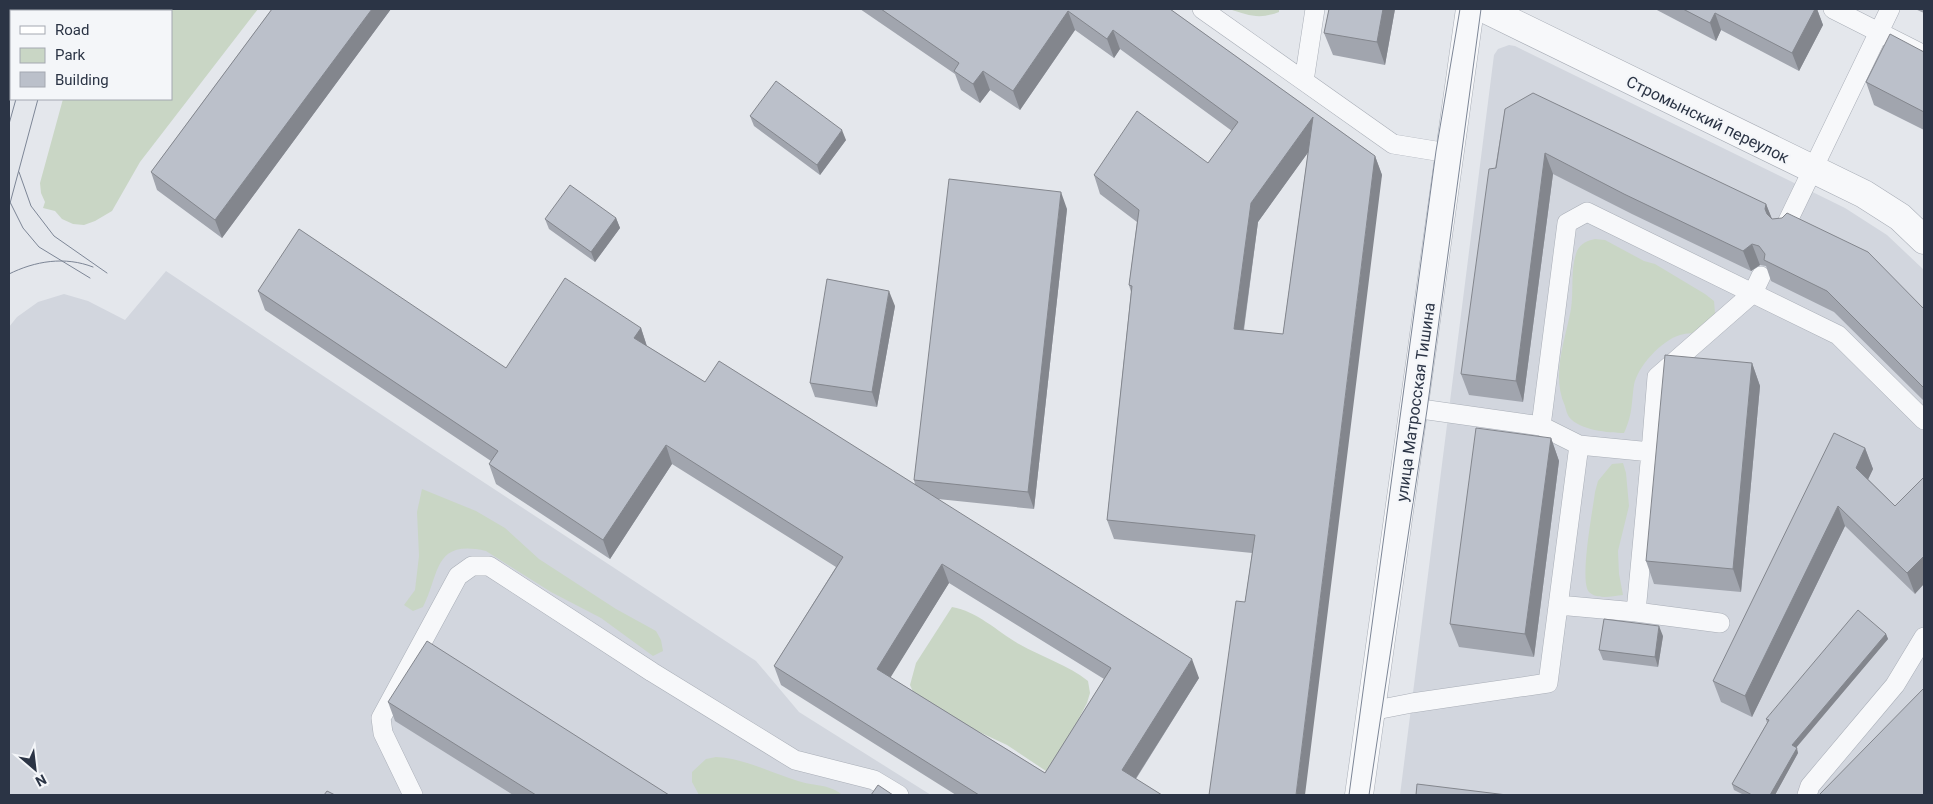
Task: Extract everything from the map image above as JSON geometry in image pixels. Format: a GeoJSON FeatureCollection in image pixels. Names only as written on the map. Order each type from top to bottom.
{"type":"FeatureCollection","features":[{"type":"Feature","properties":{"kind":"street","name":"улица Матросская Тишина"},"geometry":{"type":"LineString","coordinates":[[1359,795],[1448,153],[1470,9]]}},
{"type":"Feature","properties":{"kind":"street","name":"Стромынский переулок"},"geometry":{"type":"LineString","coordinates":[[1485,9],[1864,194],[1900,217],[1924,240]]}},
{"type":"Feature","properties":{"kind":"lane"},"geometry":{"type":"LineString","coordinates":[[1202,9],[1393,144],[1448,153]]}},
{"type":"Feature","properties":{"kind":"lane"},"geometry":{"type":"LineString","coordinates":[[1304,81],[1315,9]]}},
{"type":"Feature","properties":{"kind":"lane"},"geometry":{"type":"LineString","coordinates":[[1833,9],[1924,55]]}},
{"type":"Feature","properties":{"kind":"lane"},"geometry":{"type":"LineString","coordinates":[[1784,229],[1890,9]]}},
{"type":"Feature","properties":{"kind":"lane"},"geometry":{"type":"LineString","coordinates":[[1541,426],[1567,223],[1587,212],[1838,335],[1924,420]]}},
{"type":"Feature","properties":{"kind":"lane"},"geometry":{"type":"LineString","coordinates":[[1636,612],[1657,377],[1753,294],[1761,276]]}},
{"type":"Feature","properties":{"kind":"lane"},"geometry":{"type":"LineString","coordinates":[[1414,408],[1541,426],[1579,445],[1651,452]]}},
{"type":"Feature","properties":{"kind":"lane"},"geometry":{"type":"LineString","coordinates":[[1371,711],[1548,683],[1579,445]]}},
{"type":"Feature","properties":{"kind":"lane"},"geometry":{"type":"LineString","coordinates":[[413,795],[383,733],[381,718],[458,576],[472,566],[489,566],[652,672],[795,760],[874,780],[899,795]]}},
{"type":"Feature","properties":{"kind":"lane"},"geometry":{"type":"LineString","coordinates":[[1558,605],[1636,612],[1720,623]]}},
{"type":"Feature","properties":{"kind":"lane"},"geometry":{"type":"LineString","coordinates":[[1807,795],[1810,786],[1895,685],[1924,637]]}},
{"type":"Feature","properties":{"kind":"shaded area"},"geometry":{"type":"Polygon","coordinates":[[[1509,45],[1515,46],[1845,208],[1887,235],[1924,270],[1924,795],[1400,795],[1494,55],[1498,49],[1509,45]]]}},
{"type":"Feature","properties":{"kind":"shaded area"},"geometry":{"type":"Polygon","coordinates":[[[166,271],[756,661],[799,712],[931,795],[9,795],[9,327],[17,317],[38,302],[64,294],[88,301],[125,320],[166,271]]]}},
{"type":"Feature","properties":{"kind":"green space"},"geometry":{"type":"Polygon","coordinates":[[[258,9],[140,162],[112,211],[84,225],[73,224],[62,219],[55,211],[43,208],[45,202],[41,193],[40,183],[63,100],[172,100],[172,10],[106,10],[258,9]]]}},
{"type":"Feature","properties":{"kind":"green space"},"geometry":{"type":"Polygon","coordinates":[[[1229,9],[1279,9],[1279,12],[1259,16],[1248,15],[1229,9]]]}},
{"type":"Feature","properties":{"kind":"green space"},"geometry":{"type":"Polygon","coordinates":[[[1595,239],[1605,240],[1644,261],[1655,264],[1714,301],[1715,313],[1703,332],[1683,334],[1666,342],[1651,355],[1640,370],[1634,385],[1630,414],[1624,433],[1595,430],[1574,421],[1567,413],[1559,382],[1560,358],[1571,309],[1575,258],[1582,244],[1595,239]]]}},
{"type":"Feature","properties":{"kind":"green space"},"geometry":{"type":"Polygon","coordinates":[[[1623,463],[1626,473],[1629,506],[1618,551],[1619,574],[1623,595],[1596,596],[1589,592],[1585,574],[1595,492],[1598,481],[1612,464],[1623,463]]]}},
{"type":"Feature","properties":{"kind":"green space"},"geometry":{"type":"Polygon","coordinates":[[[422,489],[476,511],[505,528],[539,559],[616,609],[656,631],[661,640],[663,651],[653,656],[601,618],[551,592],[486,551],[456,550],[447,555],[436,572],[423,607],[413,611],[404,605],[415,590],[419,556],[417,512],[422,489]]]}},
{"type":"Feature","properties":{"kind":"green space"},"geometry":{"type":"Polygon","coordinates":[[[952,607],[979,617],[1019,644],[1080,675],[1088,681],[1090,693],[1087,703],[1055,764],[1046,771],[1007,745],[975,730],[915,696],[910,685],[916,663],[952,607]]]}},
{"type":"Feature","properties":{"kind":"green space"},"geometry":{"type":"Polygon","coordinates":[[[716,757],[737,760],[803,783],[827,787],[838,791],[842,795],[699,795],[692,782],[692,772],[706,759],[716,757]]]}},
{"type":"Feature","properties":{"kind":"building"},"geometry":{"type":"Polygon","coordinates":[[[272,9],[372,9],[215,220],[151,172],[272,9]]]}},
{"type":"Feature","properties":{"kind":"building"},"geometry":{"type":"Polygon","coordinates":[[[881,9],[1170,9],[1375,156],[1296,795],[1209,795],[1236,601],[1245,602],[1255,535],[1107,520],[1132,286],[1129,285],[1139,210],[1094,175],[1137,111],[1208,163],[1238,122],[1113,30],[1107,39],[1068,11],[1013,91],[983,71],[973,84],[954,71],[959,63],[881,9]],[[1313,117],[1251,203],[1234,329],[1283,334],[1313,117]]]}},
{"type":"Feature","properties":{"kind":"building"},"geometry":{"type":"Polygon","coordinates":[[[1329,9],[1383,9],[1377,42],[1324,33],[1329,9]]]}},
{"type":"Feature","properties":{"kind":"building"},"geometry":{"type":"Polygon","coordinates":[[[1683,9],[1815,9],[1792,53],[1715,13],[1710,23],[1683,9]]]}},
{"type":"Feature","properties":{"kind":"building"},"geometry":{"type":"Polygon","coordinates":[[[1890,34],[1924,52],[1924,112],[1866,82],[1890,34]]]}},
{"type":"Feature","properties":{"kind":"building"},"geometry":{"type":"Polygon","coordinates":[[[776,81],[842,130],[817,165],[750,116],[776,81]]]}},
{"type":"Feature","properties":{"kind":"building"},"geometry":{"type":"Polygon","coordinates":[[[1533,93],[1766,204],[1767,214],[1772,219],[1782,218],[1787,213],[1868,252],[1924,309],[1924,388],[1827,291],[1764,260],[1765,254],[1759,246],[1752,244],[1743,251],[1624,194],[1545,153],[1516,381],[1461,374],[1489,169],[1496,168],[1505,109],[1533,93]]]}},
{"type":"Feature","properties":{"kind":"building"},"geometry":{"type":"Polygon","coordinates":[[[949,179],[1061,192],[1028,492],[914,480],[949,179]]]}},
{"type":"Feature","properties":{"kind":"building"},"geometry":{"type":"Polygon","coordinates":[[[570,185],[616,218],[591,252],[545,219],[570,185]]]}},
{"type":"Feature","properties":{"kind":"building"},"geometry":{"type":"Polygon","coordinates":[[[299,229],[506,368],[565,278],[641,328],[634,338],[705,382],[719,361],[1192,659],[1122,770],[1162,795],[979,795],[774,666],[843,557],[666,445],[603,540],[489,464],[498,451],[258,291],[299,229]],[[942,564],[877,669],[1045,773],[1111,668],[942,564]]]}},
{"type":"Feature","properties":{"kind":"building"},"geometry":{"type":"Polygon","coordinates":[[[827,279],[889,291],[872,392],[810,383],[827,279]]]}},
{"type":"Feature","properties":{"kind":"building"},"geometry":{"type":"Polygon","coordinates":[[[1665,355],[1752,363],[1733,569],[1646,561],[1665,355]]]}},
{"type":"Feature","properties":{"kind":"building"},"geometry":{"type":"Polygon","coordinates":[[[1476,428],[1551,438],[1525,634],[1450,624],[1476,428]]]}},
{"type":"Feature","properties":{"kind":"building"},"geometry":{"type":"Polygon","coordinates":[[[1834,433],[1865,448],[1856,468],[1895,506],[1924,477],[1924,556],[1907,573],[1838,506],[1745,696],[1713,681],[1834,433]]]}},
{"type":"Feature","properties":{"kind":"building"},"geometry":{"type":"Polygon","coordinates":[[[1858,610],[1886,634],[1792,745],[1797,748],[1770,795],[1752,795],[1732,784],[1769,720],[1766,719],[1858,610]]]}},
{"type":"Feature","properties":{"kind":"building"},"geometry":{"type":"Polygon","coordinates":[[[1604,619],[1659,626],[1655,657],[1599,650],[1604,619]]]}},
{"type":"Feature","properties":{"kind":"building"},"geometry":{"type":"Polygon","coordinates":[[[427,641],[669,795],[536,795],[388,702],[427,641]]]}},
{"type":"Feature","properties":{"kind":"building"},"geometry":{"type":"Polygon","coordinates":[[[1924,688],[1924,795],[1819,795],[1924,688]]]}},
{"type":"Feature","properties":{"kind":"building"},"geometry":{"type":"Polygon","coordinates":[[[1417,784],[1507,795],[1416,795],[1417,784]]]}},
{"type":"Feature","properties":{"kind":"building"},"geometry":{"type":"Polygon","coordinates":[[[878,785],[893,795],[871,795],[878,785]]]}},
{"type":"Feature","properties":{"kind":"building"},"geometry":{"type":"Polygon","coordinates":[[[327,791],[335,795],[324,795],[327,791]]]}},
{"type":"Feature","properties":{"kind":"tram line"},"geometry":{"type":"LineString","coordinates":[[1349,795],[1436,151],[1460,9]]}},
{"type":"Feature","properties":{"kind":"tram line"},"geometry":{"type":"LineString","coordinates":[[1369,795],[1427,410],[1481,9]]}},
{"type":"Feature","properties":{"kind":"tram line"},"geometry":{"type":"LineString","coordinates":[[9,124],[16,100]]}},
{"type":"Feature","properties":{"kind":"tram line"},"geometry":{"type":"LineString","coordinates":[[9,207],[38,100]]}},
{"type":"Feature","properties":{"kind":"tram line"},"geometry":{"type":"LineString","coordinates":[[19,172],[31,206],[54,236],[107,273]]}},
{"type":"Feature","properties":{"kind":"tram line"},"geometry":{"type":"LineString","coordinates":[[9,200],[23,228],[39,247],[90,278]]}},
{"type":"Feature","properties":{"kind":"tram line"},"geometry":{"type":"LineString","coordinates":[[9,274],[40,263],[61,261],[93,267]]}}]}
